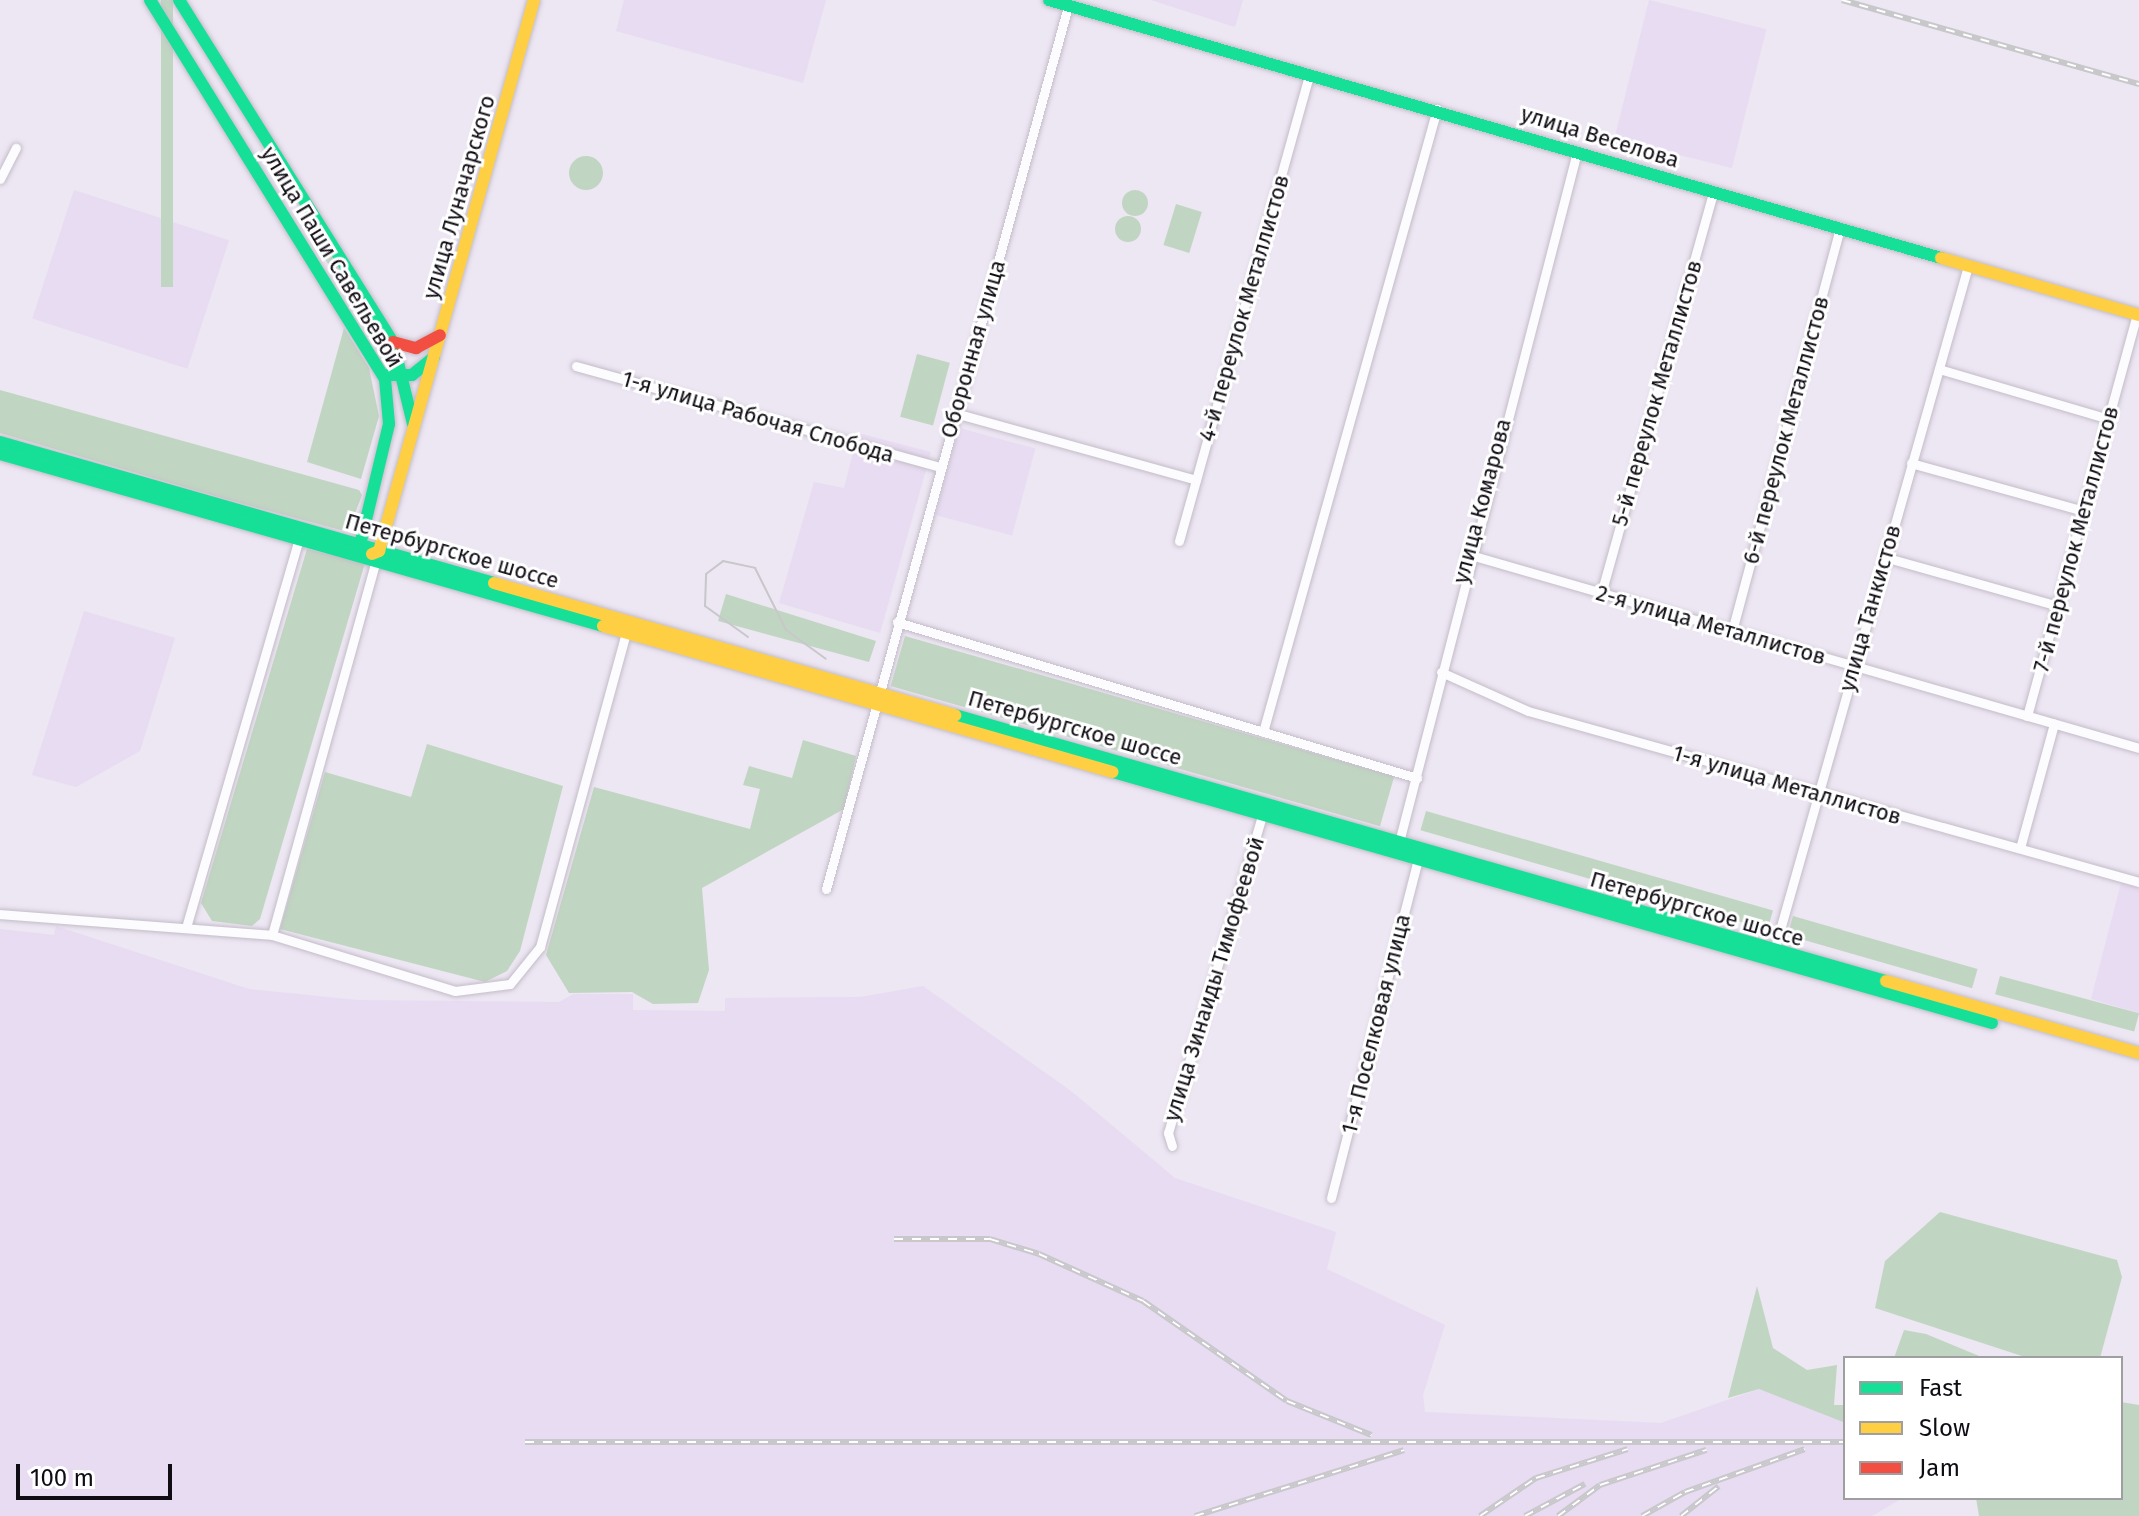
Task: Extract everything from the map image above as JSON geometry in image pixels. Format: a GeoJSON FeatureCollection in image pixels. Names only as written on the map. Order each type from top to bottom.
{"type":"FeatureCollection","features":[{"type":"Feature","properties":{"kind":"main road","name":"улица Паши Савельевой"},"geometry":{"type":"LineString","coordinates":[[150,0],[383,375],[389,424],[356,545]]}},
{"type":"Feature","properties":{"kind":"main road","name":"улица Паши Савельевой"},"geometry":{"type":"LineString","coordinates":[[179,0],[393,342],[405,377],[414,431]]}},
{"type":"Feature","properties":{"kind":"main road","name":"улица Луначарского"},"geometry":{"type":"LineString","coordinates":[[421,405],[534,0]]}},
{"type":"Feature","properties":{"kind":"main road","name":"улица Веселова"},"geometry":{"type":"LineString","coordinates":[[1049,0],[1437,109],[2138,315]]}},
{"type":"Feature","properties":{"kind":"main road"},"geometry":{"type":"LineString","coordinates":[[393,342],[419,347],[442,333]]}},
{"type":"Feature","properties":{"kind":"main road"},"geometry":{"type":"LineString","coordinates":[[383,375],[405,377],[436,355]]}},
{"type":"Feature","properties":{"kind":"main road","name":"улица Паши Савельевой"},"geometry":{"type":"LineString","coordinates":[[373,557],[421,405]]}},
{"type":"Feature","properties":{"kind":"main road","name":"Петербургское шоссе"},"geometry":{"type":"LineString","coordinates":[[0,442],[373,557],[1264,808],[2139,1062]]}},
{"type":"Feature","properties":{"kind":"main road","name":"Петербургское шоссе"},"geometry":{"type":"LineString","coordinates":[[0,454],[300,534],[356,545],[373,557]]}},
{"type":"Feature","properties":{"kind":"main road","name":"Петербургское шоссе"},"geometry":{"type":"LineString","coordinates":[[1420,855],[2139,1053]]}},
{"type":"Feature","properties":{"kind":"street","name":"Оборонная улица"},"geometry":{"type":"LineString","coordinates":[[826,889],[1068,6]]}},
{"type":"Feature","properties":{"kind":"street","name":"4-й переулок Металлистов"},"geometry":{"type":"LineString","coordinates":[[1179,541],[1309,75]]}},
{"type":"Feature","properties":{"kind":"street"},"geometry":{"type":"LineString","coordinates":[[1263,732],[1437,109]]}},
{"type":"Feature","properties":{"kind":"street"},"geometry":{"type":"LineString","coordinates":[[0,179],[16,148]]}},
{"type":"Feature","properties":{"kind":"street","name":"улица Комарова"},"geometry":{"type":"LineString","coordinates":[[1397,848],[1417,778],[1467,554],[1577,152]]}},
{"type":"Feature","properties":{"kind":"street","name":"5-й переулок Металлистов"},"geometry":{"type":"LineString","coordinates":[[1601,594],[1713,192]]}},
{"type":"Feature","properties":{"kind":"street","name":"6-й переулок Металлистов"},"geometry":{"type":"LineString","coordinates":[[1732,631],[1840,229]]}},
{"type":"Feature","properties":{"kind":"street","name":"улица Танкистов"},"geometry":{"type":"LineString","coordinates":[[1774,951],[1968,266]]}},
{"type":"Feature","properties":{"kind":"street","name":"7-й переулок Металлистов"},"geometry":{"type":"LineString","coordinates":[[2027,716],[2138,315]]}},
{"type":"Feature","properties":{"kind":"street","name":"1-я улица Рабочая Слобода"},"geometry":{"type":"LineString","coordinates":[[576,366],[940,467]]}},
{"type":"Feature","properties":{"kind":"street"},"geometry":{"type":"LineString","coordinates":[[1939,369],[2109,419]]}},
{"type":"Feature","properties":{"kind":"street"},"geometry":{"type":"LineString","coordinates":[[955,413],[1196,480]]}},
{"type":"Feature","properties":{"kind":"street"},"geometry":{"type":"LineString","coordinates":[[1911,463],[2084,511]]}},
{"type":"Feature","properties":{"kind":"street"},"geometry":{"type":"LineString","coordinates":[[187,924],[300,534]]}},
{"type":"Feature","properties":{"kind":"street","name":"2-я улица Металлистов"},"geometry":{"type":"LineString","coordinates":[[1467,554],[2139,748]]}},
{"type":"Feature","properties":{"kind":"street"},"geometry":{"type":"LineString","coordinates":[[272,935],[373,557]]}},
{"type":"Feature","properties":{"kind":"street"},"geometry":{"type":"LineString","coordinates":[[1884,557],[2058,606]]}},
{"type":"Feature","properties":{"kind":"street"},"geometry":{"type":"LineString","coordinates":[[897,622],[1417,778]]}},
{"type":"Feature","properties":{"kind":"street"},"geometry":{"type":"LineString","coordinates":[[0,914],[187,924],[272,935],[455,991],[487,991],[525,973],[540,947],[627,627]]}},
{"type":"Feature","properties":{"kind":"street","name":"1-я улица Металлистов"},"geometry":{"type":"LineString","coordinates":[[1441,672],[1528,711],[1818,795],[2139,882]]}},
{"type":"Feature","properties":{"kind":"street"},"geometry":{"type":"LineString","coordinates":[[2020,848],[2054,724]]}},
{"type":"Feature","properties":{"kind":"street","name":"улица Зинаиды Тимофеевой"},"geometry":{"type":"LineString","coordinates":[[1172,1146],[1168,1133],[1264,808]]}},
{"type":"Feature","properties":{"kind":"street","name":"1-я Поселковая улица"},"geometry":{"type":"LineString","coordinates":[[1331,1198],[1420,855]]}},
{"type":"Feature","properties":{"kind":"shaded area"},"geometry":{"type":"Polygon","coordinates":[[[624,0],[826,0],[803,83],[616,31],[624,0]]]}},
{"type":"Feature","properties":{"kind":"shaded area"},"geometry":{"type":"Polygon","coordinates":[[[1151,0],[1243,0],[1235,27],[1151,0]]]}},
{"type":"Feature","properties":{"kind":"shaded area"},"geometry":{"type":"Polygon","coordinates":[[[1649,0],[1766,29],[1732,168],[1614,139],[1649,0]]]}},
{"type":"Feature","properties":{"kind":"shaded area"},"geometry":{"type":"Polygon","coordinates":[[[74,190],[229,240],[187,369],[32,318],[74,190]]]}},
{"type":"Feature","properties":{"kind":"shaded area"},"geometry":{"type":"Polygon","coordinates":[[[959,428],[1035,448],[1012,535],[936,515],[959,428]]]}},
{"type":"Feature","properties":{"kind":"shaded area"},"geometry":{"type":"Polygon","coordinates":[[[858,433],[931,452],[880,633],[779,603],[814,482],[844,488],[858,433]]]}},
{"type":"Feature","properties":{"kind":"shaded area"},"geometry":{"type":"Polygon","coordinates":[[[84,611],[175,638],[140,751],[76,787],[32,775],[84,611]]]}},
{"type":"Feature","properties":{"kind":"shaded area"},"geometry":{"type":"Polygon","coordinates":[[[2121,883],[2139,888],[2139,1013],[2091,999],[2121,883]]]}},
{"type":"Feature","properties":{"kind":"shaded area"},"geometry":{"type":"Polygon","coordinates":[[[56,926],[249,989],[357,1000],[559,1002],[573,994],[633,994],[633,1010],[725,1011],[725,998],[860,997],[923,986],[1071,1091],[1175,1178],[1336,1232],[1327,1269],[1445,1325],[1423,1395],[1425,1412],[1661,1423],[1759,1389],[1843,1419],[1843,1500],[1900,1500],[1872,1516],[0,1516],[0,929],[54,935],[56,926]]]}},
{"type":"Feature","properties":{"kind":"green space"},"geometry":{"type":"Polygon","coordinates":[[[161,0],[173,0],[173,287],[161,287],[161,0]]]}},
{"type":"Feature","properties":{"kind":"green space"},"geometry":{"type":"Polygon","coordinates":[[[586,156],[598,161],[603,173],[598,185],[586,190],[574,185],[569,173],[574,161],[586,156]]]}},
{"type":"Feature","properties":{"kind":"green space"},"geometry":{"type":"Polygon","coordinates":[[[1135,190],[1144,194],[1148,203],[1144,212],[1135,216],[1126,212],[1122,203],[1126,194],[1135,190]]]}},
{"type":"Feature","properties":{"kind":"green space"},"geometry":{"type":"Polygon","coordinates":[[[1176,204],[1202,212],[1189,253],[1163,245],[1176,204]]]}},
{"type":"Feature","properties":{"kind":"green space"},"geometry":{"type":"Polygon","coordinates":[[[1128,216],[1137,220],[1141,229],[1137,238],[1128,242],[1119,238],[1115,229],[1119,220],[1128,216]]]}},
{"type":"Feature","properties":{"kind":"green space"},"geometry":{"type":"Polygon","coordinates":[[[327,243],[376,325],[368,327],[318,248],[327,243]]]}},
{"type":"Feature","properties":{"kind":"green space"},"geometry":{"type":"Polygon","coordinates":[[[344,328],[369,368],[379,416],[361,479],[307,462],[344,328]]]}},
{"type":"Feature","properties":{"kind":"green space"},"geometry":{"type":"Polygon","coordinates":[[[917,354],[950,363],[933,426],[900,417],[917,354]]]}},
{"type":"Feature","properties":{"kind":"green space"},"geometry":{"type":"Polygon","coordinates":[[[0,390],[359,490],[362,495],[348,532],[229,500],[0,433],[0,390]]]}},
{"type":"Feature","properties":{"kind":"green space"},"geometry":{"type":"Polygon","coordinates":[[[307,549],[365,563],[260,919],[252,926],[212,921],[201,903],[307,549]]]}},
{"type":"Feature","properties":{"kind":"green space"},"geometry":{"type":"Polygon","coordinates":[[[726,594],[876,641],[869,662],[718,621],[726,594]]]}},
{"type":"Feature","properties":{"kind":"green space"},"geometry":{"type":"Polygon","coordinates":[[[905,636],[1394,776],[1380,826],[891,686],[905,636]]]}},
{"type":"Feature","properties":{"kind":"green space"},"geometry":{"type":"Polygon","coordinates":[[[803,740],[856,756],[844,809],[702,888],[709,970],[698,1003],[653,1004],[632,992],[569,993],[546,955],[594,787],[750,829],[760,789],[743,785],[749,766],[792,778],[803,740]]]}},
{"type":"Feature","properties":{"kind":"green space"},"geometry":{"type":"Polygon","coordinates":[[[427,744],[563,786],[520,951],[507,971],[485,982],[280,929],[325,772],[411,797],[427,744]]]}},
{"type":"Feature","properties":{"kind":"green space"},"geometry":{"type":"Polygon","coordinates":[[[1426,811],[1773,911],[1768,930],[1420,830],[1426,811]]]}},
{"type":"Feature","properties":{"kind":"green space"},"geometry":{"type":"Polygon","coordinates":[[[1793,916],[1978,969],[1972,988],[1787,935],[1793,916]]]}},
{"type":"Feature","properties":{"kind":"green space"},"geometry":{"type":"Polygon","coordinates":[[[2000,976],[2139,1013],[2134,1032],[1995,994],[2000,976]]]}},
{"type":"Feature","properties":{"kind":"green space"},"geometry":{"type":"Polygon","coordinates":[[[1940,1212],[2117,1260],[2122,1277],[2101,1356],[2022,1356],[1875,1308],[1885,1261],[1940,1212]]]}},
{"type":"Feature","properties":{"kind":"green space"},"geometry":{"type":"Polygon","coordinates":[[[1757,1286],[1773,1348],[1807,1370],[1837,1365],[1834,1405],[1843,1405],[1843,1422],[1759,1389],[1728,1398],[1757,1286]]]}},
{"type":"Feature","properties":{"kind":"green space"},"geometry":{"type":"Polygon","coordinates":[[[1904,1330],[1926,1334],[1979,1356],[1895,1356],[1904,1330]]]}},
{"type":"Feature","properties":{"kind":"green space"},"geometry":{"type":"Polygon","coordinates":[[[2123,1402],[2139,1405],[2139,1516],[1979,1516],[1976,1500],[2123,1500],[2123,1402]]]}},
{"type":"Feature","properties":{"kind":"tram line"},"geometry":{"type":"LineString","coordinates":[[748,637],[705,606],[706,574],[723,561],[755,568],[786,630],[826,659]]}},
{"type":"Feature","properties":{"kind":"railway"},"geometry":{"type":"LineString","coordinates":[[1842,0],[2139,84]]}},
{"type":"Feature","properties":{"kind":"railway"},"geometry":{"type":"LineString","coordinates":[[894,1239],[990,1239],[1039,1254],[1143,1301],[1287,1401],[1371,1435]]}},
{"type":"Feature","properties":{"kind":"railway"},"geometry":{"type":"LineString","coordinates":[[525,1442],[1843,1442]]}},
{"type":"Feature","properties":{"kind":"railway"},"geometry":{"type":"LineString","coordinates":[[1480,1516],[1536,1478],[1628,1449]]}},
{"type":"Feature","properties":{"kind":"railway"},"geometry":{"type":"LineString","coordinates":[[1642,1516],[1685,1492],[1805,1449]]}},
{"type":"Feature","properties":{"kind":"railway"},"geometry":{"type":"LineString","coordinates":[[1195,1516],[1404,1450]]}},
{"type":"Feature","properties":{"kind":"railway"},"geometry":{"type":"LineString","coordinates":[[1558,1516],[1600,1485],[1706,1450]]}},
{"type":"Feature","properties":{"kind":"railway"},"geometry":{"type":"LineString","coordinates":[[1525,1516],[1585,1484]]}},
{"type":"Feature","properties":{"kind":"railway"},"geometry":{"type":"LineString","coordinates":[[1681,1516],[1719,1486]]}},
{"type":"Feature","properties":{"kind":"traffic: fast"},"geometry":{"type":"LineString","coordinates":[[150,0],[385,379],[389,424],[359,549]]}},
{"type":"Feature","properties":{"kind":"traffic: fast"},"geometry":{"type":"LineString","coordinates":[[179,0],[393,342],[413,424]]}},
{"type":"Feature","properties":{"kind":"traffic: fast"},"geometry":{"type":"LineString","coordinates":[[1049,0],[1941,258]]}},
{"type":"Feature","properties":{"kind":"traffic: fast"},"geometry":{"type":"LineString","coordinates":[[383,375],[412,375],[434,357]]}},
{"type":"Feature","properties":{"kind":"traffic: fast"},"geometry":{"type":"LineString","coordinates":[[0,442],[494,583]]}},
{"type":"Feature","properties":{"kind":"traffic: fast"},"geometry":{"type":"LineString","coordinates":[[0,454],[603,626]]}},
{"type":"Feature","properties":{"kind":"traffic: fast"},"geometry":{"type":"LineString","coordinates":[[955,715],[1886,981]]}},
{"type":"Feature","properties":{"kind":"traffic: fast"},"geometry":{"type":"LineString","coordinates":[[1113,772],[1992,1023]]}},
{"type":"Feature","properties":{"kind":"traffic: slow"},"geometry":{"type":"LineString","coordinates":[[372,554],[379,551],[534,0]]}},
{"type":"Feature","properties":{"kind":"traffic: slow"},"geometry":{"type":"LineString","coordinates":[[1941,258],[2139,315]]}},
{"type":"Feature","properties":{"kind":"traffic: slow"},"geometry":{"type":"LineString","coordinates":[[494,583],[955,715]]}},
{"type":"Feature","properties":{"kind":"traffic: slow"},"geometry":{"type":"LineString","coordinates":[[603,626],[1113,772]]}},
{"type":"Feature","properties":{"kind":"traffic: slow"},"geometry":{"type":"LineString","coordinates":[[1886,981],[2139,1053]]}},
{"type":"Feature","properties":{"kind":"traffic: jam"},"geometry":{"type":"LineString","coordinates":[[393,342],[416,348],[440,335]]}}]}
